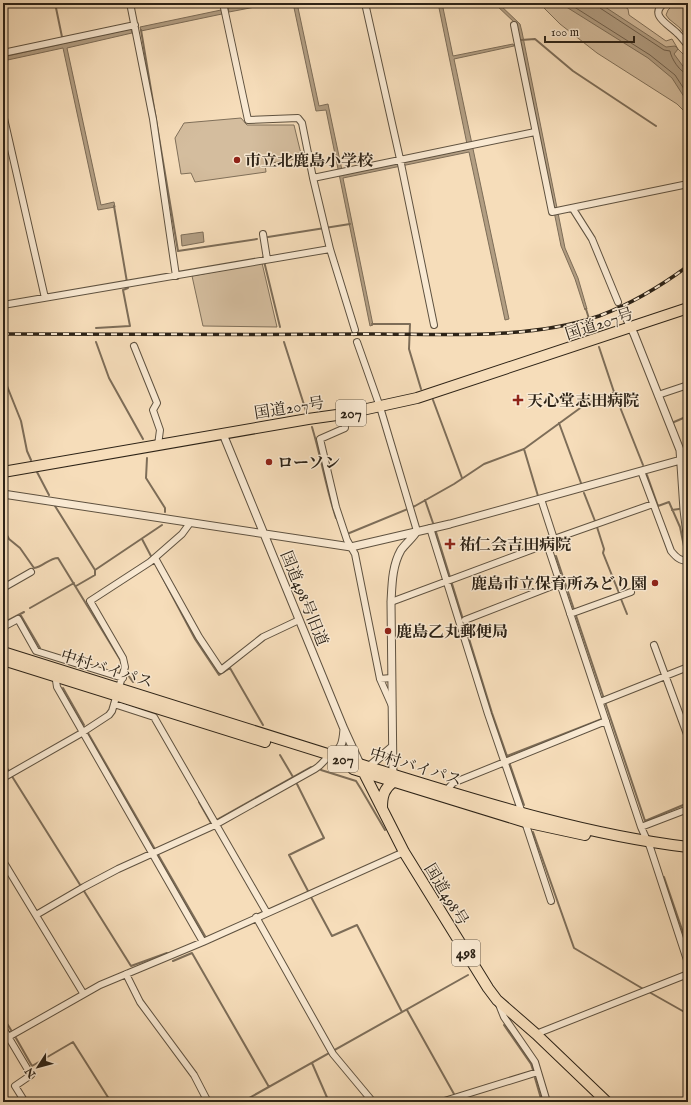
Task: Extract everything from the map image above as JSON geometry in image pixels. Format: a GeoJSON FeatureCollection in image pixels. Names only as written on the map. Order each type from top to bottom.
{"type":"FeatureCollection","features":[{"type":"Feature","properties":{"kind":"highway","name":"国道207号"},"geometry":{"type":"LineString","coordinates":[[3,472],[380,407],[453,387],[688,308]]}},
{"type":"Feature","properties":{"kind":"highway","name":"中村バイパス"},"geometry":{"type":"LineString","coordinates":[[3,652],[36,662],[55,672]]}},
{"type":"Feature","properties":{"kind":"highway","name":"中村バイパス"},"geometry":{"type":"LineString","coordinates":[[3,660],[55,672],[118,691],[327,758],[364,768],[443,794],[524,818],[688,852]]}},
{"type":"Feature","properties":{"kind":"highway","name":"国道498号"},"geometry":{"type":"LineString","coordinates":[[364,768],[404,852],[484,982],[497,1000],[536,1034],[607,1102]]}},
{"type":"Feature","properties":{"kind":"highway"},"geometry":{"type":"LineString","coordinates":[[382,808],[382,796],[393,778]]}},
{"type":"Feature","properties":{"kind":"highway","name":"中村バイパス"},"geometry":{"type":"LineString","coordinates":[[650,845],[688,847]]}},
{"type":"Feature","properties":{"kind":"street"},"geometry":{"type":"LineString","coordinates":[[130,3],[153,119],[176,276]]}},
{"type":"Feature","properties":{"kind":"street"},"geometry":{"type":"LineString","coordinates":[[223,3],[248,120],[298,118],[302,124],[324,229],[355,330]]}},
{"type":"Feature","properties":{"kind":"street"},"geometry":{"type":"LineString","coordinates":[[365,3],[402,168],[434,325]]}},
{"type":"Feature","properties":{"kind":"street"},"geometry":{"type":"LineString","coordinates":[[665,3],[661,6],[658,13],[660,18],[677,33],[688,46]]}},
{"type":"Feature","properties":{"kind":"street"},"geometry":{"type":"LineString","coordinates":[[3,53],[135,25]]}},
{"type":"Feature","properties":{"kind":"street"},"geometry":{"type":"LineString","coordinates":[[514,25],[552,212],[573,209],[688,184]]}},
{"type":"Feature","properties":{"kind":"street"},"geometry":{"type":"LineString","coordinates":[[3,114],[45,298]]}},
{"type":"Feature","properties":{"kind":"street"},"geometry":{"type":"LineString","coordinates":[[313,178],[535,132]]}},
{"type":"Feature","properties":{"kind":"street"},"geometry":{"type":"LineString","coordinates":[[573,209],[592,239],[618,302]]}},
{"type":"Feature","properties":{"kind":"street"},"geometry":{"type":"LineString","coordinates":[[263,234],[265,260]]}},
{"type":"Feature","properties":{"kind":"street"},"geometry":{"type":"LineString","coordinates":[[3,305],[330,249]]}},
{"type":"Feature","properties":{"kind":"street"},"geometry":{"type":"LineString","coordinates":[[622,310],[634,334],[684,459],[684,510],[688,542]]}},
{"type":"Feature","properties":{"kind":"street"},"geometry":{"type":"LineString","coordinates":[[357,342],[380,407],[417,530],[414,536],[402,549],[394,566],[392,578],[391,678],[393,778]]}},
{"type":"Feature","properties":{"kind":"street"},"geometry":{"type":"LineString","coordinates":[[134,346],[156,404],[153,410],[160,430],[158,445]]}},
{"type":"Feature","properties":{"kind":"street"},"geometry":{"type":"LineString","coordinates":[[658,395],[688,385]]}},
{"type":"Feature","properties":{"kind":"street"},"geometry":{"type":"LineString","coordinates":[[344,414],[346,428],[320,439],[336,507],[345,535],[354,554],[380,679],[392,706]]}},
{"type":"Feature","properties":{"kind":"street","name":"国道498号旧道"},"geometry":{"type":"LineString","coordinates":[[223,434],[344,729],[364,768]]}},
{"type":"Feature","properties":{"kind":"street"},"geometry":{"type":"LineString","coordinates":[[3,494],[351,547],[541,499],[684,459]]}},
{"type":"Feature","properties":{"kind":"street"},"geometry":{"type":"LineString","coordinates":[[641,471],[671,552],[679,559],[688,561]]}},
{"type":"Feature","properties":{"kind":"street"},"geometry":{"type":"LineString","coordinates":[[541,499],[554,539]]}},
{"type":"Feature","properties":{"kind":"street"},"geometry":{"type":"LineString","coordinates":[[391,602],[548,544],[554,539],[653,504]]}},
{"type":"Feature","properties":{"kind":"street"},"geometry":{"type":"LineString","coordinates":[[8,776],[109,715],[125,667],[123,658],[90,601],[152,560],[182,534],[190,523]]}},
{"type":"Feature","properties":{"kind":"street"},"geometry":{"type":"LineString","coordinates":[[430,528],[449,580],[488,714],[551,901]]}},
{"type":"Feature","properties":{"kind":"street"},"geometry":{"type":"LineString","coordinates":[[396,536],[402,549]]}},
{"type":"Feature","properties":{"kind":"street"},"geometry":{"type":"LineString","coordinates":[[548,544],[641,827],[650,845],[688,963]]}},
{"type":"Feature","properties":{"kind":"street"},"geometry":{"type":"LineString","coordinates":[[152,560],[199,638],[221,670],[262,637],[299,620]]}},
{"type":"Feature","properties":{"kind":"street"},"geometry":{"type":"LineString","coordinates":[[3,588],[31,572]]}},
{"type":"Feature","properties":{"kind":"street"},"geometry":{"type":"LineString","coordinates":[[465,620],[560,583]]}},
{"type":"Feature","properties":{"kind":"street"},"geometry":{"type":"LineString","coordinates":[[570,614],[631,592]]}},
{"type":"Feature","properties":{"kind":"street"},"geometry":{"type":"LineString","coordinates":[[3,622],[5,626],[18,619],[36,651],[118,691],[154,717],[266,913]]}},
{"type":"Feature","properties":{"kind":"street"},"geometry":{"type":"LineString","coordinates":[[654,645],[688,737]]}},
{"type":"Feature","properties":{"kind":"street"},"geometry":{"type":"LineString","coordinates":[[36,662],[39,652]]}},
{"type":"Feature","properties":{"kind":"street"},"geometry":{"type":"LineString","coordinates":[[600,702],[688,667]]}},
{"type":"Feature","properties":{"kind":"street"},"geometry":{"type":"LineString","coordinates":[[55,672],[57,687],[155,852],[203,942]]}},
{"type":"Feature","properties":{"kind":"street"},"geometry":{"type":"LineString","coordinates":[[380,679],[391,678]]}},
{"type":"Feature","properties":{"kind":"street"},"geometry":{"type":"LineString","coordinates":[[443,794],[453,783],[606,721]]}},
{"type":"Feature","properties":{"kind":"street"},"geometry":{"type":"LineString","coordinates":[[36,915],[118,868],[155,852],[315,769],[340,749],[343,744],[344,729]]}},
{"type":"Feature","properties":{"kind":"street"},"geometry":{"type":"LineString","coordinates":[[364,768],[392,747]]}},
{"type":"Feature","properties":{"kind":"street"},"geometry":{"type":"LineString","coordinates":[[641,827],[688,809]]}},
{"type":"Feature","properties":{"kind":"street"},"geometry":{"type":"LineString","coordinates":[[6,1038],[83,994],[404,852]]}},
{"type":"Feature","properties":{"kind":"street"},"geometry":{"type":"LineString","coordinates":[[3,861],[83,994]]}},
{"type":"Feature","properties":{"kind":"street"},"geometry":{"type":"LineString","coordinates":[[256,918],[332,1052],[373,1102]]}},
{"type":"Feature","properties":{"kind":"street"},"geometry":{"type":"LineString","coordinates":[[126,974],[140,1002],[194,1075],[208,1102]]}},
{"type":"Feature","properties":{"kind":"street"},"geometry":{"type":"LineString","coordinates":[[536,1034],[688,974]]}},
{"type":"Feature","properties":{"kind":"street"},"geometry":{"type":"LineString","coordinates":[[497,1000],[504,1017],[535,1062],[547,1102]]}},
{"type":"Feature","properties":{"kind":"street"},"geometry":{"type":"LineString","coordinates":[[3,1028],[6,1038],[31,1075],[15,1086],[25,1102]]}},
{"type":"Feature","properties":{"kind":"street"},"geometry":{"type":"LineString","coordinates":[[441,1102],[538,1072]]}},
{"type":"Feature","properties":{"kind":"shaded area"},"geometry":{"type":"Polygon","coordinates":[[[539,3],[570,3],[650,52],[688,93],[688,115],[677,104],[597,53],[560,24],[539,3]]]}},
{"type":"Feature","properties":{"kind":"shaded area"},"geometry":{"type":"Polygon","coordinates":[[[589,3],[620,3],[628,9],[629,15],[666,41],[672,39],[678,49],[688,59],[688,82],[589,3]]]}},
{"type":"Feature","properties":{"kind":"shaded area"},"geometry":{"type":"Polygon","coordinates":[[[672,6],[688,8],[688,39],[680,28],[666,15],[672,6]]]}},
{"type":"Feature","properties":{"kind":"shaded area"},"geometry":{"type":"Polygon","coordinates":[[[241,118],[247,125],[294,125],[302,158],[265,164],[266,172],[195,182],[191,173],[181,174],[175,138],[184,123],[241,118]]]}},
{"type":"Feature","properties":{"kind":"shaded area"},"geometry":{"type":"Polygon","coordinates":[[[262,263],[277,327],[203,326],[192,276],[262,263]]]}},
{"type":"Feature","properties":{"kind":"water"},"geometry":{"type":"Polygon","coordinates":[[[253,3],[276,3],[229,12],[228,8],[253,3]]]}},
{"type":"Feature","properties":{"kind":"water"},"geometry":{"type":"Polygon","coordinates":[[[293,3],[297,3],[319,106],[328,104],[343,175],[468,149],[438,3],[442,3],[453,56],[513,44],[514,46],[454,59],[509,319],[505,320],[469,152],[343,178],[373,325],[370,326],[326,110],[316,111],[293,3]]]}},
{"type":"Feature","properties":{"kind":"water"},"geometry":{"type":"Polygon","coordinates":[[[494,3],[498,3],[520,24],[565,248],[578,278],[587,309],[585,310],[575,279],[561,246],[516,24],[494,3]]]}},
{"type":"Feature","properties":{"kind":"water"},"geometry":{"type":"Polygon","coordinates":[[[560,3],[599,3],[666,47],[675,46],[678,49],[674,54],[688,73],[688,103],[672,78],[648,58],[560,3]]]}},
{"type":"Feature","properties":{"kind":"water"},"geometry":{"type":"Polygon","coordinates":[[[221,10],[222,14],[141,31],[140,27],[221,10]]]}},
{"type":"Feature","properties":{"kind":"water"},"geometry":{"type":"Polygon","coordinates":[[[131,29],[132,33],[67,48],[101,205],[114,202],[115,207],[98,210],[63,48],[3,61],[3,57],[131,29]]]}},
{"type":"Feature","properties":{"kind":"water"},"geometry":{"type":"Polygon","coordinates":[[[203,232],[204,242],[182,246],[181,235],[203,232]]]}},
{"type":"Feature","properties":{"kind":"waterway"},"geometry":{"type":"LineString","coordinates":[[55,3],[62,37]]}},
{"type":"Feature","properties":{"kind":"waterway"},"geometry":{"type":"LineString","coordinates":[[141,30],[178,251],[257,239]]}},
{"type":"Feature","properties":{"kind":"waterway"},"geometry":{"type":"LineString","coordinates":[[521,40],[535,39],[573,71],[656,126]]}},
{"type":"Feature","properties":{"kind":"waterway"},"geometry":{"type":"LineString","coordinates":[[96,328],[130,326],[123,290],[128,288],[114,206]]}},
{"type":"Feature","properties":{"kind":"waterway"},"geometry":{"type":"LineString","coordinates":[[268,237],[350,224]]}},
{"type":"Feature","properties":{"kind":"waterway"},"geometry":{"type":"LineString","coordinates":[[263,257],[280,327]]}},
{"type":"Feature","properties":{"kind":"waterway"},"geometry":{"type":"LineString","coordinates":[[586,309],[593,332]]}},
{"type":"Feature","properties":{"kind":"waterway"},"geometry":{"type":"LineString","coordinates":[[372,324],[410,324],[409,349],[421,389]]}},
{"type":"Feature","properties":{"kind":"waterway"},"geometry":{"type":"LineString","coordinates":[[96,342],[109,378],[143,439]]}},
{"type":"Feature","properties":{"kind":"waterway"},"geometry":{"type":"LineString","coordinates":[[284,342],[306,411]]}},
{"type":"Feature","properties":{"kind":"waterway"},"geometry":{"type":"LineString","coordinates":[[599,347],[614,392],[643,465]]}},
{"type":"Feature","properties":{"kind":"waterway"},"geometry":{"type":"LineString","coordinates":[[3,376],[21,421],[27,451],[31,460]]}},
{"type":"Feature","properties":{"kind":"waterway"},"geometry":{"type":"LineString","coordinates":[[347,534],[415,506],[454,484],[484,464],[524,449],[583,406],[600,397],[611,395],[614,392]]}},
{"type":"Feature","properties":{"kind":"waterway"},"geometry":{"type":"LineString","coordinates":[[433,400],[462,478]]}},
{"type":"Feature","properties":{"kind":"waterway"},"geometry":{"type":"LineString","coordinates":[[674,422],[688,416]]}},
{"type":"Feature","properties":{"kind":"waterway"},"geometry":{"type":"LineString","coordinates":[[559,423],[581,483]]}},
{"type":"Feature","properties":{"kind":"waterway"},"geometry":{"type":"LineString","coordinates":[[312,427],[336,518]]}},
{"type":"Feature","properties":{"kind":"waterway"},"geometry":{"type":"LineString","coordinates":[[524,449],[538,496]]}},
{"type":"Feature","properties":{"kind":"waterway"},"geometry":{"type":"LineString","coordinates":[[147,458],[146,478],[165,508],[165,512]]}},
{"type":"Feature","properties":{"kind":"waterway"},"geometry":{"type":"LineString","coordinates":[[37,472],[49,495]]}},
{"type":"Feature","properties":{"kind":"waterway"},"geometry":{"type":"LineString","coordinates":[[647,475],[658,506],[669,502],[680,527],[686,556]]}},
{"type":"Feature","properties":{"kind":"waterway"},"geometry":{"type":"LineString","coordinates":[[584,493],[595,521]]}},
{"type":"Feature","properties":{"kind":"waterway"},"geometry":{"type":"LineString","coordinates":[[425,500],[433,523]]}},
{"type":"Feature","properties":{"kind":"waterway"},"geometry":{"type":"LineString","coordinates":[[55,506],[95,570],[95,575],[76,586]]}},
{"type":"Feature","properties":{"kind":"waterway"},"geometry":{"type":"LineString","coordinates":[[672,510],[679,509]]}},
{"type":"Feature","properties":{"kind":"waterway"},"geometry":{"type":"LineString","coordinates":[[95,570],[162,525]]}},
{"type":"Feature","properties":{"kind":"waterway"},"geometry":{"type":"LineString","coordinates":[[597,527],[604,549],[603,553],[619,593]]}},
{"type":"Feature","properties":{"kind":"waterway"},"geometry":{"type":"LineString","coordinates":[[3,528],[9,539],[20,548],[34,568],[52,559],[58,558],[121,661]]}},
{"type":"Feature","properties":{"kind":"waterway"},"geometry":{"type":"LineString","coordinates":[[436,532],[492,713],[524,805]]}},
{"type":"Feature","properties":{"kind":"waterway"},"geometry":{"type":"LineString","coordinates":[[142,539],[152,558]]}},
{"type":"Feature","properties":{"kind":"waterway"},"geometry":{"type":"LineString","coordinates":[[556,556],[645,821],[688,803]]}},
{"type":"Feature","properties":{"kind":"waterway"},"geometry":{"type":"LineString","coordinates":[[157,567],[195,639],[219,675],[230,668],[263,725]]}},
{"type":"Feature","properties":{"kind":"waterway"},"geometry":{"type":"LineString","coordinates":[[30,608],[74,583]]}},
{"type":"Feature","properties":{"kind":"waterway"},"geometry":{"type":"LineString","coordinates":[[621,599],[627,614]]}},
{"type":"Feature","properties":{"kind":"waterway"},"geometry":{"type":"LineString","coordinates":[[3,614],[7,621],[24,612]]}},
{"type":"Feature","properties":{"kind":"waterway"},"geometry":{"type":"LineString","coordinates":[[20,614],[40,648]]}},
{"type":"Feature","properties":{"kind":"waterway"},"geometry":{"type":"LineString","coordinates":[[128,675],[133,682]]}},
{"type":"Feature","properties":{"kind":"waterway"},"geometry":{"type":"LineString","coordinates":[[63,688],[84,725]]}},
{"type":"Feature","properties":{"kind":"waterway"},"geometry":{"type":"LineString","coordinates":[[507,756],[602,719]]}},
{"type":"Feature","properties":{"kind":"waterway"},"geometry":{"type":"LineString","coordinates":[[88,733],[205,936]]}},
{"type":"Feature","properties":{"kind":"waterway"},"geometry":{"type":"LineString","coordinates":[[280,755],[293,777]]}},
{"type":"Feature","properties":{"kind":"waterway"},"geometry":{"type":"LineString","coordinates":[[3,762],[131,966],[167,953]]}},
{"type":"Feature","properties":{"kind":"waterway"},"geometry":{"type":"LineString","coordinates":[[199,802],[211,823],[311,767]]}},
{"type":"Feature","properties":{"kind":"waterway"},"geometry":{"type":"LineString","coordinates":[[321,770],[356,781],[385,830]]}},
{"type":"Feature","properties":{"kind":"waterway"},"geometry":{"type":"LineString","coordinates":[[297,784],[324,838],[289,855],[308,891]]}},
{"type":"Feature","properties":{"kind":"waterway"},"geometry":{"type":"LineString","coordinates":[[533,832],[574,948],[645,990]]}},
{"type":"Feature","properties":{"kind":"waterway"},"geometry":{"type":"LineString","coordinates":[[664,877],[688,947]]}},
{"type":"Feature","properties":{"kind":"waterway"},"geometry":{"type":"LineString","coordinates":[[311,897],[332,936],[357,925],[402,1012]]}},
{"type":"Feature","properties":{"kind":"waterway"},"geometry":{"type":"LineString","coordinates":[[173,961],[192,953],[269,1087]]}},
{"type":"Feature","properties":{"kind":"waterway"},"geometry":{"type":"LineString","coordinates":[[242,1102],[468,975]]}},
{"type":"Feature","properties":{"kind":"waterway"},"geometry":{"type":"LineString","coordinates":[[649,992],[688,1014]]}},
{"type":"Feature","properties":{"kind":"waterway"},"geometry":{"type":"LineString","coordinates":[[407,1010],[454,1094]]}},
{"type":"Feature","properties":{"kind":"waterway"},"geometry":{"type":"LineString","coordinates":[[3,1017],[11,1030]]}},
{"type":"Feature","properties":{"kind":"waterway"},"geometry":{"type":"LineString","coordinates":[[504,1025],[531,1064],[533,1070]]}},
{"type":"Feature","properties":{"kind":"waterway"},"geometry":{"type":"LineString","coordinates":[[16,1038],[32,1066],[73,1042],[111,1102]]}},
{"type":"Feature","properties":{"kind":"waterway"},"geometry":{"type":"LineString","coordinates":[[312,1063],[329,1102]]}},
{"type":"Feature","properties":{"kind":"waterway"},"geometry":{"type":"LineString","coordinates":[[535,1078],[542,1102]]}},
{"type":"Feature","properties":{"kind":"tunnel"},"geometry":{"type":"LineString","coordinates":[[355,330],[357,342]]}},
{"type":"Feature","properties":{"kind":"railway"},"geometry":{"type":"LineString","coordinates":[[3,334],[458,335],[516,332],[572,324],[599,316],[623,306],[645,294],[688,266]]}},
{"type":"Feature","properties":{"kind":"place","name":"市立北鹿島小学校"},"geometry":{"type":"Point","coordinates":[237,160]}},
{"type":"Feature","properties":{"kind":"place","name":"天心堂志田病院"},"geometry":{"type":"Point","coordinates":[518,400]}},
{"type":"Feature","properties":{"kind":"place","name":"ローソン"},"geometry":{"type":"Point","coordinates":[269,462]}},
{"type":"Feature","properties":{"kind":"place","name":"祐仁会吉田病院"},"geometry":{"type":"Point","coordinates":[450,544]}},
{"type":"Feature","properties":{"kind":"place","name":"鹿島市立保育所みどり園"},"geometry":{"type":"Point","coordinates":[655,583]}},
{"type":"Feature","properties":{"kind":"place","name":"鹿島乙丸郵便局"},"geometry":{"type":"Point","coordinates":[388,631]}}]}
